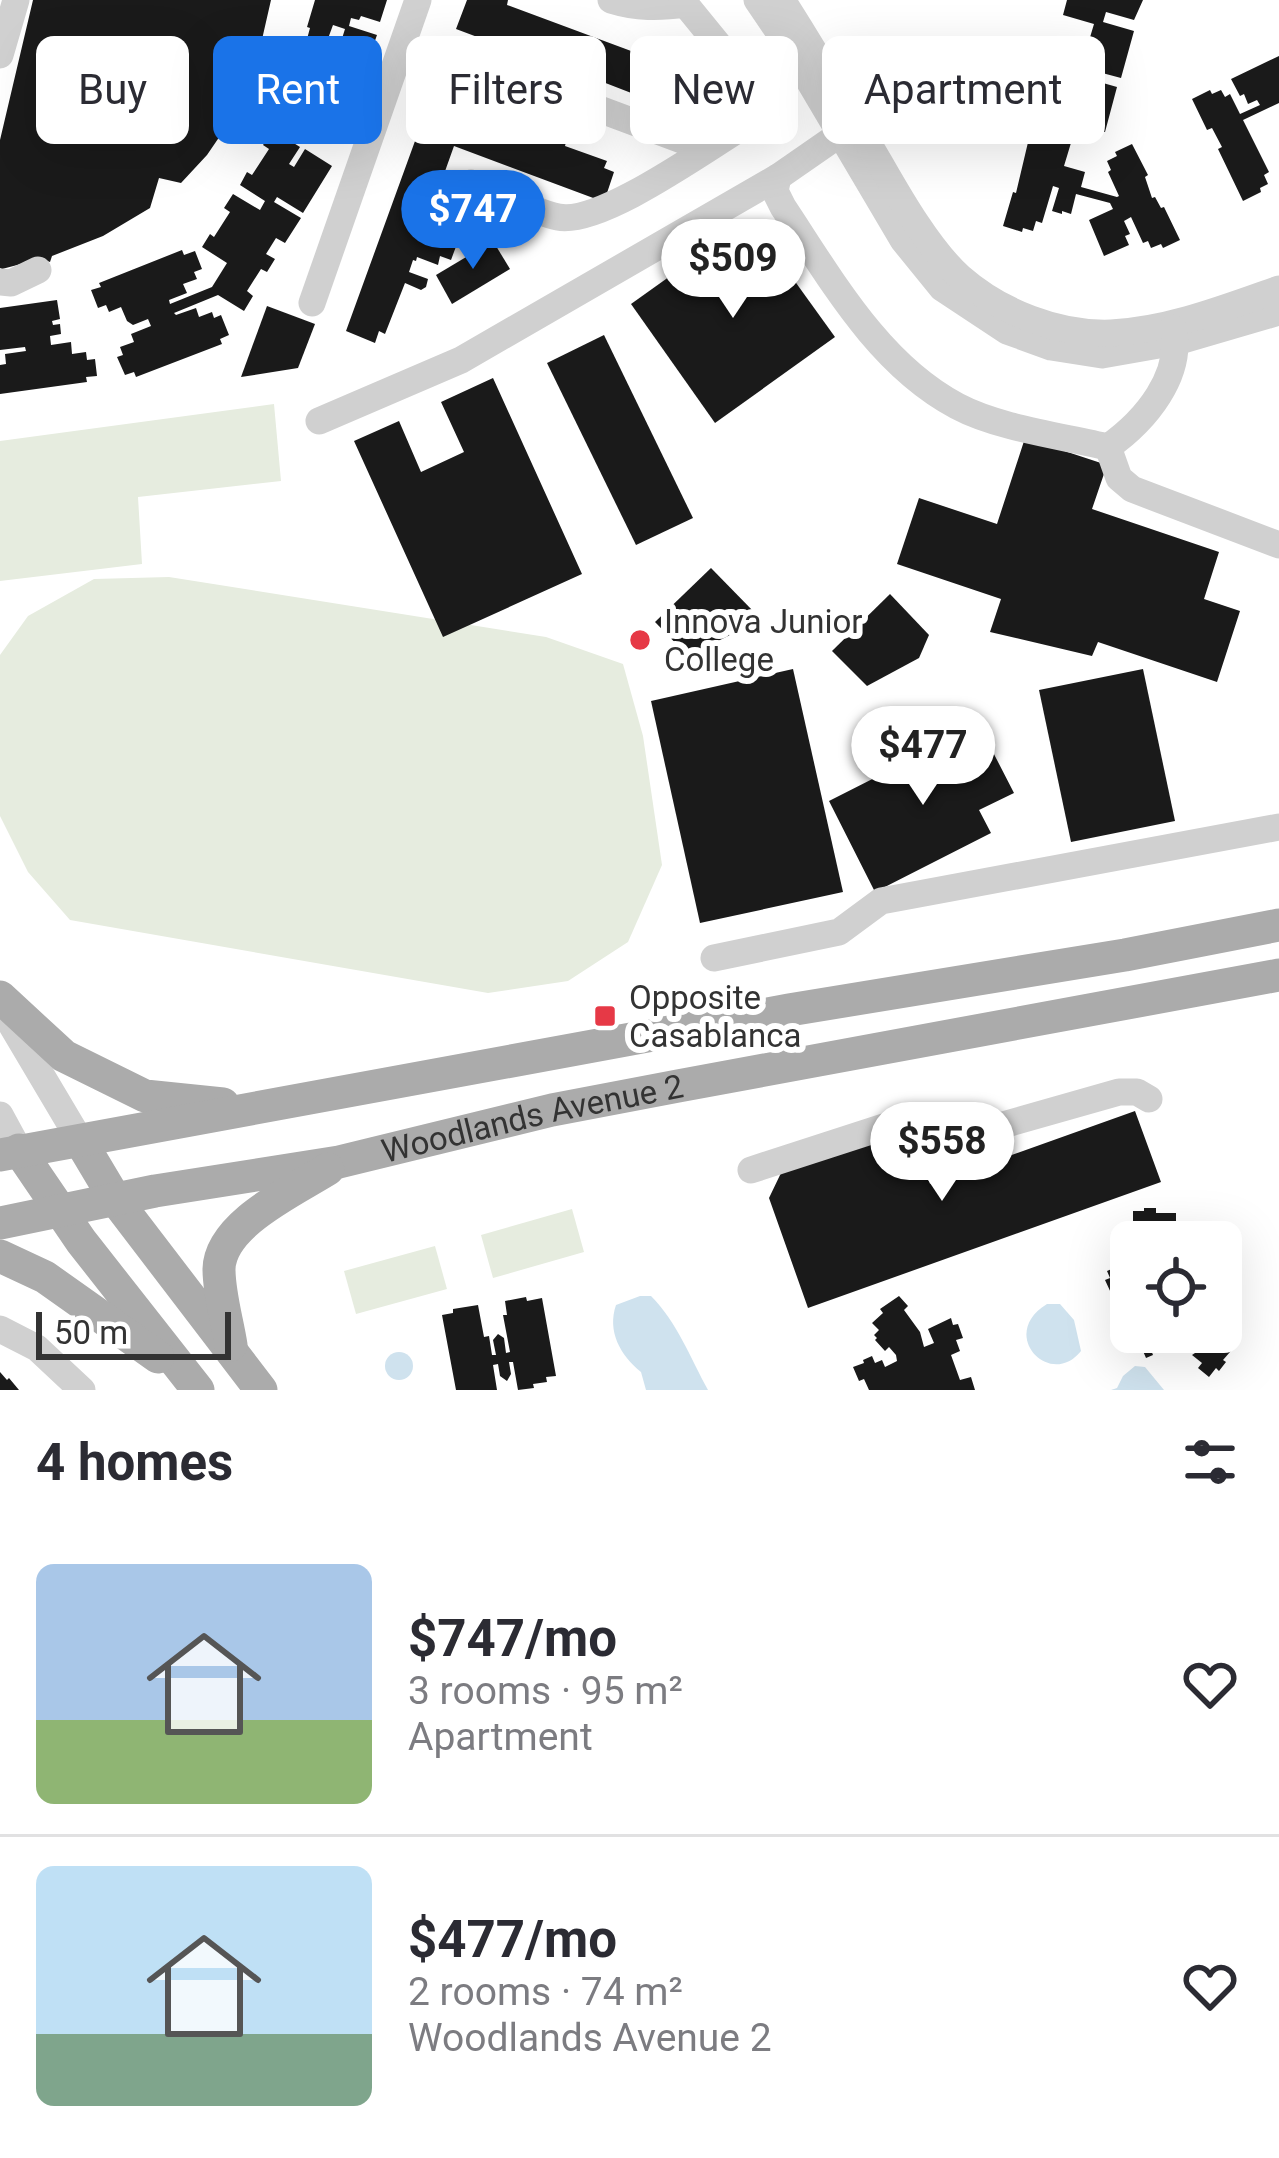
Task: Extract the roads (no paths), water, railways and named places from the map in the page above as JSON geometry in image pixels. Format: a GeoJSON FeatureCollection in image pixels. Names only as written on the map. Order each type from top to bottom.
{"type":"FeatureCollection","features":[{"type":"Feature","properties":{"kind":"main road","name":"Woodlands Avenue 2"},"geometry":{"type":"LineString","coordinates":[[10,1152],[1279,925]]}},
{"type":"Feature","properties":{"kind":"main road","name":"Woodlands Avenue 2"},"geometry":{"type":"LineString","coordinates":[[0,1223],[340,1162],[552,1110],[1279,976]]}},
{"type":"Feature","properties":{"kind":"main road"},"geometry":{"type":"LineString","coordinates":[[0,1001],[64,1056],[145,1096],[262,1109]]}},
{"type":"Feature","properties":{"kind":"main road"},"geometry":{"type":"LineString","coordinates":[[81,1142],[115,1199],[261,1390]]}},
{"type":"Feature","properties":{"kind":"main road"},"geometry":{"type":"LineString","coordinates":[[10,1152],[193,1384]]}},
{"type":"Feature","properties":{"kind":"main road"},"geometry":{"type":"LineString","coordinates":[[234,1358],[219,1267],[223,1248],[234,1231],[340,1162]]}},
{"type":"Feature","properties":{"kind":"main road"},"geometry":{"type":"LineString","coordinates":[[0,1256],[45,1276],[193,1384]]}},
{"type":"Feature","properties":{"kind":"street"},"geometry":{"type":"LineString","coordinates":[[0,55],[16,0]]}},
{"type":"Feature","properties":{"kind":"street"},"geometry":{"type":"LineString","coordinates":[[312,304],[418,0]]}},
{"type":"Feature","properties":{"kind":"street"},"geometry":{"type":"LineString","coordinates":[[471,183],[558,217],[580,218],[608,209],[746,124],[758,101],[748,81],[684,2],[657,8],[611,0]]}},
{"type":"Feature","properties":{"kind":"street"},"geometry":{"type":"LineString","coordinates":[[757,0],[822,103]]}},
{"type":"Feature","properties":{"kind":"street"},"geometry":{"type":"LineString","coordinates":[[782,0],[911,217],[959,276],[1032,321],[1076,331],[1228,329],[1279,312]]}},
{"type":"Feature","properties":{"kind":"street"},"geometry":{"type":"LineString","coordinates":[[606,112],[706,149]]}},
{"type":"Feature","properties":{"kind":"street"},"geometry":{"type":"LineString","coordinates":[[320,421],[461,360],[778,177],[826,144]]}},
{"type":"Feature","properties":{"kind":"street"},"geometry":{"type":"LineString","coordinates":[[846,144],[903,240],[942,288],[1007,331],[1052,347],[1102,355],[1174,333],[1279,289]]}},
{"type":"Feature","properties":{"kind":"street"},"geometry":{"type":"LineString","coordinates":[[778,177],[775,191],[792,222],[867,328],[910,376],[959,407],[1019,427],[1108,447]]}},
{"type":"Feature","properties":{"kind":"street"},"geometry":{"type":"LineString","coordinates":[[0,282],[11,283],[38,270]]}},
{"type":"Feature","properties":{"kind":"street"},"geometry":{"type":"LineString","coordinates":[[1108,447],[1139,420],[1173,370],[1174,333]]}},
{"type":"Feature","properties":{"kind":"street"},"geometry":{"type":"LineString","coordinates":[[1108,447],[1119,478],[1132,489],[1279,545]]}},
{"type":"Feature","properties":{"kind":"street"},"geometry":{"type":"LineString","coordinates":[[714,958],[839,932],[881,902],[1279,826]]}},
{"type":"Feature","properties":{"kind":"street"},"geometry":{"type":"LineString","coordinates":[[0,1001],[81,1142]]}},
{"type":"Feature","properties":{"kind":"street"},"geometry":{"type":"LineString","coordinates":[[751,1170],[904,1120],[982,1131],[1119,1091],[1137,1092],[1149,1099]]}},
{"type":"Feature","properties":{"kind":"street"},"geometry":{"type":"LineString","coordinates":[[0,1115],[10,1152]]}},
{"type":"Feature","properties":{"kind":"street"},"geometry":{"type":"LineString","coordinates":[[0,1329],[37,1348],[82,1390]]}},
{"type":"Feature","properties":{"kind":"water"},"geometry":{"type":"Polygon","coordinates":[[[651,1296],[668,1317],[708,1390],[646,1390],[641,1372],[617,1342],[613,1324],[616,1305],[651,1296]]]}},
{"type":"Feature","properties":{"kind":"water"},"geometry":{"type":"Polygon","coordinates":[[[1047,1304],[1060,1304],[1074,1320],[1081,1351],[1069,1361],[1043,1361],[1028,1342],[1033,1316],[1047,1304]]]}},
{"type":"Feature","properties":{"kind":"water"},"geometry":{"type":"Polygon","coordinates":[[[399,1352],[409,1356],[413,1366],[409,1376],[399,1380],[389,1376],[385,1366],[389,1356],[399,1352]]]}},
{"type":"Feature","properties":{"kind":"water"},"geometry":{"type":"Polygon","coordinates":[[[1135,1366],[1145,1367],[1164,1390],[1111,1390],[1135,1366]]]}},
{"type":"Feature","properties":{"kind":"place","name":"Innova Junior College"},"geometry":{"type":"Point","coordinates":[640,640]}},
{"type":"Feature","properties":{"kind":"place","name":"Opposite Casablanca"},"geometry":{"type":"Point","coordinates":[605,1016]}}]}
